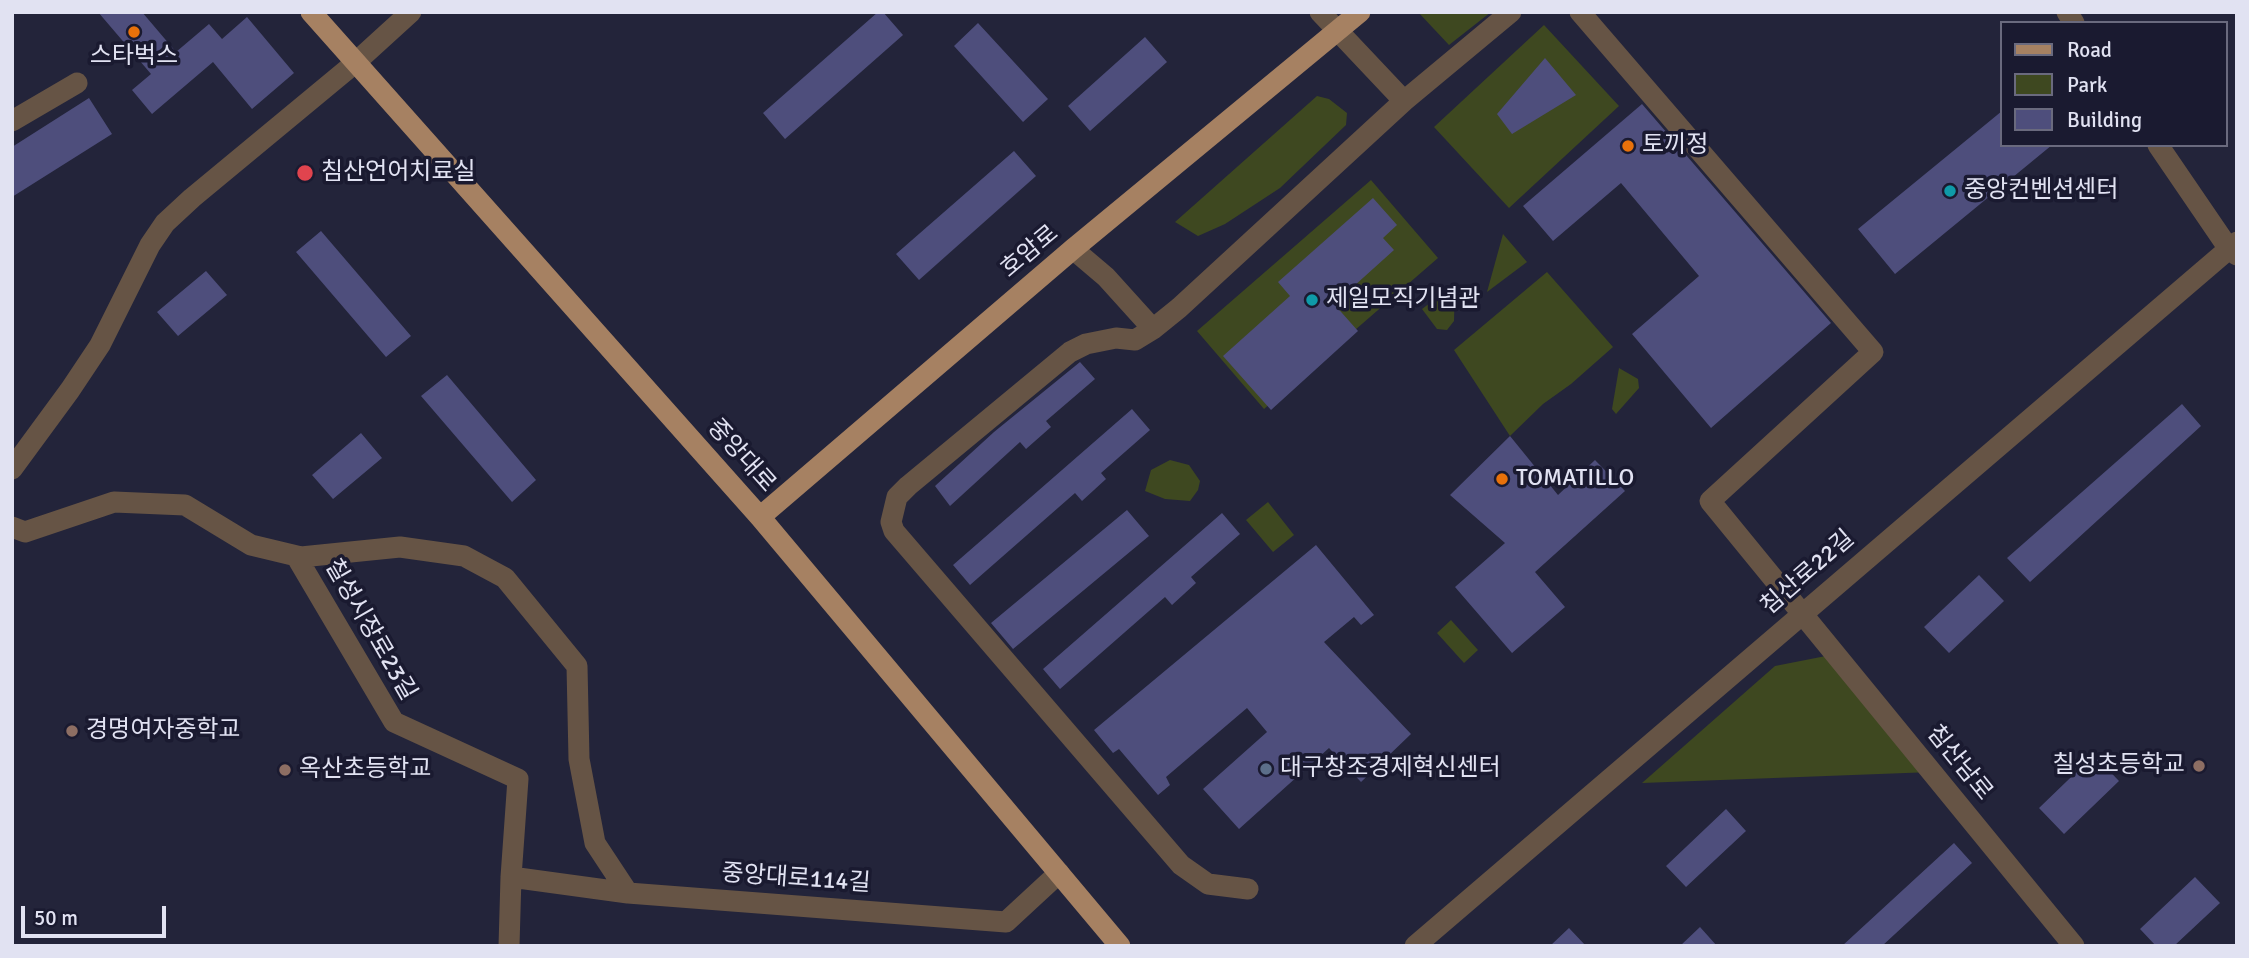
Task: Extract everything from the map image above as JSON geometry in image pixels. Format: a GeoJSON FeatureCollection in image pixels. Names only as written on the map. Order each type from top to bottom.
{"type":"FeatureCollection","features":[{"type":"Feature","properties":{"kind":"main road","name":"중앙대로"},"geometry":{"type":"LineString","coordinates":[[311,12],[760,517],[1120,946]]}},
{"type":"Feature","properties":{"kind":"main road","name":"호암로"},"geometry":{"type":"LineString","coordinates":[[760,517],[1073,249],[1360,12]]}},
{"type":"Feature","properties":{"kind":"street"},"geometry":{"type":"LineString","coordinates":[[12,469],[100,345],[150,245],[165,223],[355,63],[411,12]]}},
{"type":"Feature","properties":{"kind":"street"},"geometry":{"type":"LineString","coordinates":[[1320,12],[1404,101]]}},
{"type":"Feature","properties":{"kind":"street"},"geometry":{"type":"LineString","coordinates":[[1248,889],[1208,884],[1181,865],[894,531],[891,522],[897,497],[1070,352],[1086,344],[1116,338],[1135,340],[1179,309],[1404,101],[1511,12]]}},
{"type":"Feature","properties":{"kind":"street","name":"침산남로"},"geometry":{"type":"LineString","coordinates":[[1580,12],[1873,352],[1710,501],[2074,946]]}},
{"type":"Feature","properties":{"kind":"street"},"geometry":{"type":"LineString","coordinates":[[12,121],[77,83]]}},
{"type":"Feature","properties":{"kind":"street"},"geometry":{"type":"LineString","coordinates":[[2159,147],[2234,249]]}},
{"type":"Feature","properties":{"kind":"street"},"geometry":{"type":"LineString","coordinates":[[1073,249],[1106,277],[1153,329]]}},
{"type":"Feature","properties":{"kind":"street","name":"침산로22길"},"geometry":{"type":"LineString","coordinates":[[1415,946],[1802,613],[2234,249]]}},
{"type":"Feature","properties":{"kind":"street"},"geometry":{"type":"LineString","coordinates":[[12,527],[25,532],[114,502],[185,505],[251,545],[296,556],[400,547],[464,556],[505,578],[577,666],[579,759],[595,843],[628,893]]}},
{"type":"Feature","properties":{"kind":"street","name":"칠성시장로23길"},"geometry":{"type":"LineString","coordinates":[[296,556],[394,722],[518,779],[509,946]]}},
{"type":"Feature","properties":{"kind":"street","name":"중앙대로114길"},"geometry":{"type":"LineString","coordinates":[[511,877],[628,893],[1006,922],[1059,873]]}},
{"type":"Feature","properties":{"kind":"green space"},"geometry":{"type":"Polygon","coordinates":[[[1418,12],[1491,12],[1449,45],[1418,12]]]}},
{"type":"Feature","properties":{"kind":"green space"},"geometry":{"type":"Polygon","coordinates":[[[1544,25],[1619,106],[1509,208],[1434,127],[1544,25]]]}},
{"type":"Feature","properties":{"kind":"green space"},"geometry":{"type":"Polygon","coordinates":[[[1317,96],[1329,99],[1347,113],[1346,125],[1280,188],[1225,224],[1198,236],[1175,222],[1317,96]]]}},
{"type":"Feature","properties":{"kind":"green space"},"geometry":{"type":"Polygon","coordinates":[[[1371,180],[1438,258],[1264,409],[1197,331],[1371,180]]]}},
{"type":"Feature","properties":{"kind":"green space"},"geometry":{"type":"Polygon","coordinates":[[[1503,234],[1527,262],[1487,292],[1503,234]]]}},
{"type":"Feature","properties":{"kind":"green space"},"geometry":{"type":"Polygon","coordinates":[[[1547,272],[1613,347],[1571,384],[1543,404],[1510,436],[1454,350],[1547,272]]]}},
{"type":"Feature","properties":{"kind":"green space"},"geometry":{"type":"Polygon","coordinates":[[[1455,284],[1454,321],[1447,330],[1437,329],[1422,309],[1455,284]]]}},
{"type":"Feature","properties":{"kind":"green space"},"geometry":{"type":"Polygon","coordinates":[[[1619,368],[1638,379],[1639,388],[1616,414],[1612,409],[1619,368]]]}},
{"type":"Feature","properties":{"kind":"green space"},"geometry":{"type":"Polygon","coordinates":[[[1170,460],[1189,465],[1200,481],[1198,490],[1190,501],[1165,499],[1145,491],[1151,470],[1170,460]]]}},
{"type":"Feature","properties":{"kind":"green space"},"geometry":{"type":"Polygon","coordinates":[[[1268,502],[1294,535],[1273,552],[1246,520],[1268,502]]]}},
{"type":"Feature","properties":{"kind":"green space"},"geometry":{"type":"Polygon","coordinates":[[[1451,620],[1478,650],[1464,663],[1437,633],[1451,620]]]}},
{"type":"Feature","properties":{"kind":"green space"},"geometry":{"type":"Polygon","coordinates":[[[1836,654],[1932,772],[1642,783],[1775,666],[1836,654]]]}},
{"type":"Feature","properties":{"kind":"building"},"geometry":{"type":"Polygon","coordinates":[[[98,12],[142,12],[176,52],[209,24],[222,39],[247,17],[294,73],[252,109],[213,62],[152,114],[132,90],[151,74],[98,12]]]}},
{"type":"Feature","properties":{"kind":"building"},"geometry":{"type":"Polygon","coordinates":[[[878,12],[883,12],[903,35],[785,139],[763,113],[878,12]]]}},
{"type":"Feature","properties":{"kind":"building"},"geometry":{"type":"Polygon","coordinates":[[[978,23],[1048,99],[1023,122],[954,46],[978,23]]]}},
{"type":"Feature","properties":{"kind":"building"},"geometry":{"type":"Polygon","coordinates":[[[1145,37],[1167,62],[1090,131],[1068,106],[1145,37]]]}},
{"type":"Feature","properties":{"kind":"building"},"geometry":{"type":"Polygon","coordinates":[[[1545,58],[1576,95],[1512,134],[1497,114],[1545,58]]]}},
{"type":"Feature","properties":{"kind":"building"},"geometry":{"type":"Polygon","coordinates":[[[89,98],[112,134],[12,197],[12,147],[89,98]]]}},
{"type":"Feature","properties":{"kind":"building"},"geometry":{"type":"Polygon","coordinates":[[[1642,104],[1831,323],[1711,428],[1632,334],[1699,276],[1621,183],[1553,241],[1523,206],[1642,104]]]}},
{"type":"Feature","properties":{"kind":"building","name":"중앙컨벤션센터"},"geometry":{"type":"Polygon","coordinates":[[[2000,113],[2000,147],[2050,147],[1895,274],[1858,229],[2000,113]]]}},
{"type":"Feature","properties":{"kind":"building"},"geometry":{"type":"Polygon","coordinates":[[[1014,151],[1036,176],[919,280],[896,254],[1014,151]]]}},
{"type":"Feature","properties":{"kind":"building","name":"제일모직기념관"},"geometry":{"type":"Polygon","coordinates":[[[1373,198],[1397,225],[1383,238],[1394,250],[1334,304],[1358,331],[1271,410],[1223,356],[1290,296],[1278,282],[1373,198]]]}},
{"type":"Feature","properties":{"kind":"building"},"geometry":{"type":"Polygon","coordinates":[[[321,231],[411,336],[386,357],[296,252],[321,231]]]}},
{"type":"Feature","properties":{"kind":"building"},"geometry":{"type":"Polygon","coordinates":[[[206,271],[227,295],[178,336],[157,312],[206,271]]]}},
{"type":"Feature","properties":{"kind":"building"},"geometry":{"type":"Polygon","coordinates":[[[1080,362],[1095,379],[1046,421],[1051,427],[1026,449],[1020,442],[950,506],[935,486],[994,432],[1080,362]]]}},
{"type":"Feature","properties":{"kind":"building"},"geometry":{"type":"Polygon","coordinates":[[[447,375],[536,480],[512,502],[421,396],[447,375]]]}},
{"type":"Feature","properties":{"kind":"building"},"geometry":{"type":"Polygon","coordinates":[[[2182,404],[2201,426],[2030,582],[2007,558],[2182,404]]]}},
{"type":"Feature","properties":{"kind":"building"},"geometry":{"type":"Polygon","coordinates":[[[1132,409],[1150,430],[1101,473],[1106,479],[1082,501],[1075,493],[970,585],[953,565],[1132,409]]]}},
{"type":"Feature","properties":{"kind":"building"},"geometry":{"type":"Polygon","coordinates":[[[361,433],[382,458],[333,499],[312,475],[361,433]]]}},
{"type":"Feature","properties":{"kind":"building"},"geometry":{"type":"Polygon","coordinates":[[[1510,436],[1558,495],[1595,460],[1625,491],[1535,572],[1565,607],[1512,653],[1455,587],[1505,543],[1450,495],[1510,436]]]}},
{"type":"Feature","properties":{"kind":"building"},"geometry":{"type":"Polygon","coordinates":[[[1127,510],[1149,536],[1013,649],[991,623],[1127,510]]]}},
{"type":"Feature","properties":{"kind":"building"},"geometry":{"type":"Polygon","coordinates":[[[1222,513],[1240,534],[1191,577],[1196,583],[1172,605],[1165,597],[1060,689],[1043,669],[1222,513]]]}},
{"type":"Feature","properties":{"kind":"building"},"geometry":{"type":"Polygon","coordinates":[[[1316,545],[1374,615],[1361,625],[1354,617],[1324,642],[1411,734],[1361,782],[1329,748],[1239,829],[1203,789],[1267,732],[1247,708],[1166,777],[1170,785],[1158,795],[1119,749],[1113,753],[1094,730],[1316,545]]]}},
{"type":"Feature","properties":{"kind":"building"},"geometry":{"type":"Polygon","coordinates":[[[1979,575],[2004,601],[1949,653],[1924,627],[1979,575]]]}},
{"type":"Feature","properties":{"kind":"building"},"geometry":{"type":"Polygon","coordinates":[[[2094,755],[2119,781],[2064,834],[2039,808],[2094,755]]]}},
{"type":"Feature","properties":{"kind":"building"},"geometry":{"type":"Polygon","coordinates":[[[1726,809],[1746,831],[1686,887],[1666,866],[1726,809]]]}},
{"type":"Feature","properties":{"kind":"building"},"geometry":{"type":"Polygon","coordinates":[[[1954,843],[1972,863],[1882,946],[1842,946],[1954,843]]]}},
{"type":"Feature","properties":{"kind":"building"},"geometry":{"type":"Polygon","coordinates":[[[2195,877],[2220,903],[2174,946],[2156,946],[2140,929],[2195,877]]]}},
{"type":"Feature","properties":{"kind":"building"},"geometry":{"type":"Polygon","coordinates":[[[1700,927],[1717,946],[1680,946],[1700,927]]]}},
{"type":"Feature","properties":{"kind":"building"},"geometry":{"type":"Polygon","coordinates":[[[1569,928],[1586,946],[1550,946],[1569,928]]]}},
{"type":"Feature","properties":{"kind":"place","name":"스타벅스"},"geometry":{"type":"Point","coordinates":[134,32]}},
{"type":"Feature","properties":{"kind":"place","name":"토끼정"},"geometry":{"type":"Point","coordinates":[1628,146]}},
{"type":"Feature","properties":{"kind":"place","name":"침산언어치료실"},"geometry":{"type":"Point","coordinates":[305,173]}},
{"type":"Feature","properties":{"kind":"place","name":"중앙컨벤션센터"},"geometry":{"type":"Point","coordinates":[1950,191]}},
{"type":"Feature","properties":{"kind":"place","name":"제일모직기념관"},"geometry":{"type":"Point","coordinates":[1312,300]}},
{"type":"Feature","properties":{"kind":"place","name":"TOMATILLO"},"geometry":{"type":"Point","coordinates":[1502,479]}},
{"type":"Feature","properties":{"kind":"place","name":"경명여자중학교"},"geometry":{"type":"Point","coordinates":[72,731]}},
{"type":"Feature","properties":{"kind":"place","name":"칠성초등학교"},"geometry":{"type":"Point","coordinates":[2199,766]}},
{"type":"Feature","properties":{"kind":"place","name":"대구창조경제혁신센터"},"geometry":{"type":"Point","coordinates":[1266,769]}},
{"type":"Feature","properties":{"kind":"place","name":"옥산초등학교"},"geometry":{"type":"Point","coordinates":[285,770]}}]}
